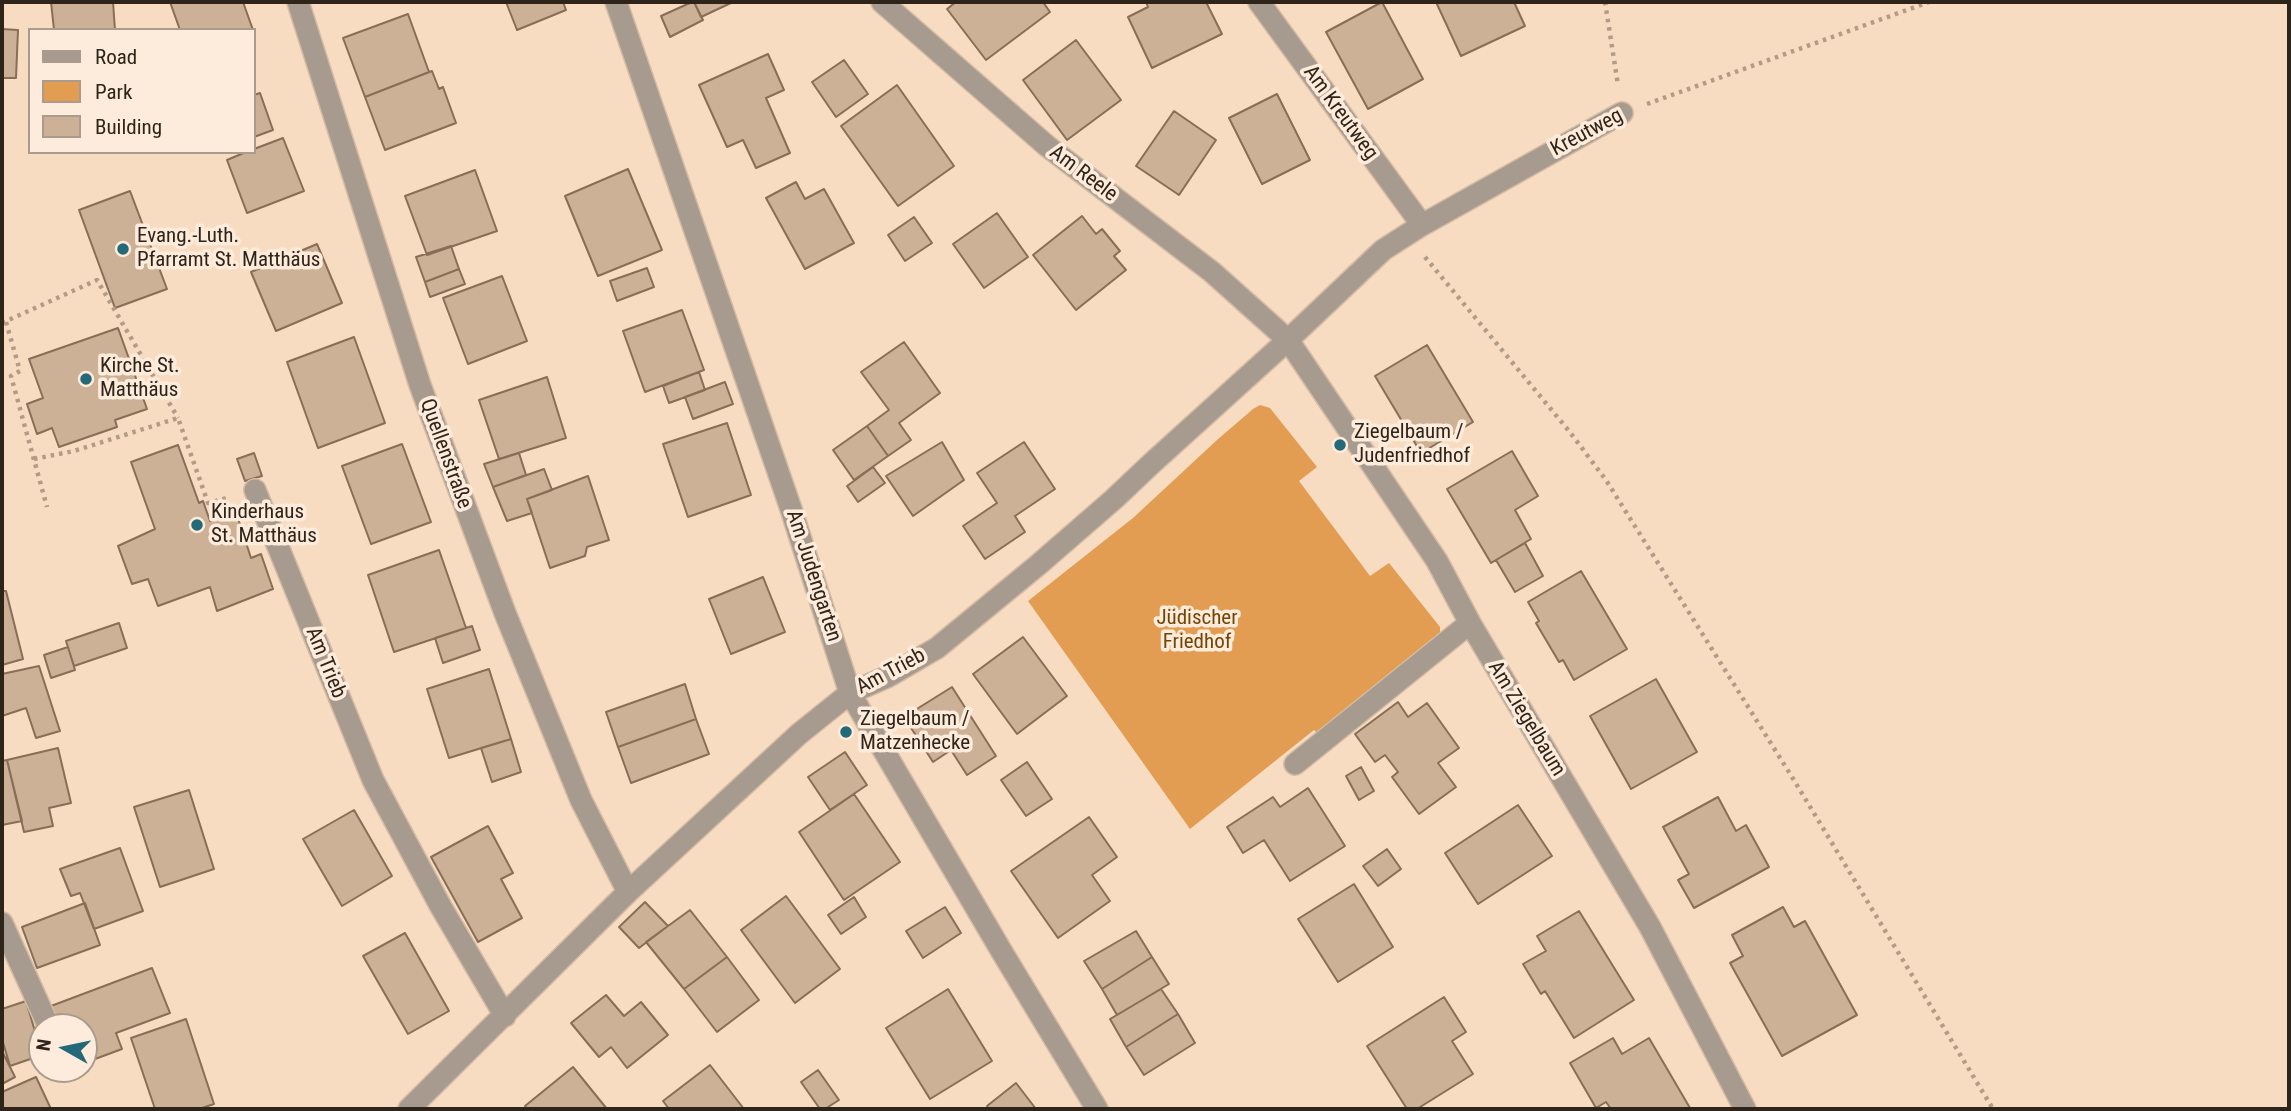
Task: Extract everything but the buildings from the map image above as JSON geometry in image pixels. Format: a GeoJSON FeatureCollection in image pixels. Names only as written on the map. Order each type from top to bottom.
{"type":"FeatureCollection","features":[{"type":"Feature","properties":{"kind":"street","name":"Quellenstraße"},"geometry":{"type":"LineString","coordinates":[[298,2],[425,398],[505,612],[580,800],[628,892]]}},
{"type":"Feature","properties":{"kind":"street","name":"Am Judengarten"},"geometry":{"type":"LineString","coordinates":[[616,2],[787,496],[850,693],[1097,1109]]}},
{"type":"Feature","properties":{"kind":"street","name":"Am Reele"},"geometry":{"type":"LineString","coordinates":[[882,2],[1047,146],[1212,272],[1288,340]]}},
{"type":"Feature","properties":{"kind":"street","name":"Am Kreutweg"},"geometry":{"type":"LineString","coordinates":[[1259,2],[1414,230]]}},
{"type":"Feature","properties":{"kind":"street","name":"Kreutweg"},"geometry":{"type":"LineString","coordinates":[[1288,340],[1383,250],[1622,113]]}},
{"type":"Feature","properties":{"kind":"street","name":"Am Trieb"},"geometry":{"type":"LineString","coordinates":[[409,1109],[628,892],[799,734],[850,693],[889,676],[937,648],[1114,499],[1288,340]]}},
{"type":"Feature","properties":{"kind":"street","name":"Am Ziegelbaum"},"geometry":{"type":"LineString","coordinates":[[1288,340],[1437,561],[1470,623],[1650,927],[1745,1109]]}},
{"type":"Feature","properties":{"kind":"street","name":"Am Trieb"},"geometry":{"type":"LineString","coordinates":[[255,490],[373,780],[441,907],[505,1016]]}},
{"type":"Feature","properties":{"kind":"street"},"geometry":{"type":"LineString","coordinates":[[1295,764],[1470,623]]}},
{"type":"Feature","properties":{"kind":"street"},"geometry":{"type":"LineString","coordinates":[[2,923],[43,1013]]}},
{"type":"Feature","properties":{"kind":"path"},"geometry":{"type":"LineString","coordinates":[[1605,2],[1622,113]]}},
{"type":"Feature","properties":{"kind":"path","name":"Kreutweg"},"geometry":{"type":"LineString","coordinates":[[1622,113],[1929,2]]}},
{"type":"Feature","properties":{"kind":"path"},"geometry":{"type":"LineString","coordinates":[[1414,230],[1605,480],[1792,776],[1993,1109]]}},
{"type":"Feature","properties":{"kind":"path"},"geometry":{"type":"LineString","coordinates":[[47,507],[11,376],[20,371],[4,323],[97,280],[178,418],[208,503]]}},
{"type":"Feature","properties":{"kind":"path"},"geometry":{"type":"LineString","coordinates":[[34,460],[75,451],[178,418]]}},
{"type":"Feature","properties":{"kind":"green space","name":"Jüdischer Friedhof"},"geometry":{"type":"Polygon","coordinates":[[[1260,405],[1270,408],[1317,467],[1299,481],[1370,576],[1389,563],[1440,627],[1440,634],[1322,738],[1314,730],[1190,829],[1028,601],[1133,518],[1217,440],[1260,405]]]}},
{"type":"Feature","properties":{"kind":"place","name":"Evang.-Luth. Pfarramt St. Matthäus"},"geometry":{"type":"Point","coordinates":[123,249]}},
{"type":"Feature","properties":{"kind":"place","name":"Kirche St. Matthäus"},"geometry":{"type":"Point","coordinates":[86,379]}},
{"type":"Feature","properties":{"kind":"place","name":"Ziegelbaum / Judenfriedhof"},"geometry":{"type":"Point","coordinates":[1340,445]}},
{"type":"Feature","properties":{"kind":"place","name":"Kinderhaus St. Matthäus"},"geometry":{"type":"Point","coordinates":[197,525]}},
{"type":"Feature","properties":{"kind":"place","name":"Ziegelbaum / Matzenhecke"},"geometry":{"type":"Point","coordinates":[846,732]}}]}
